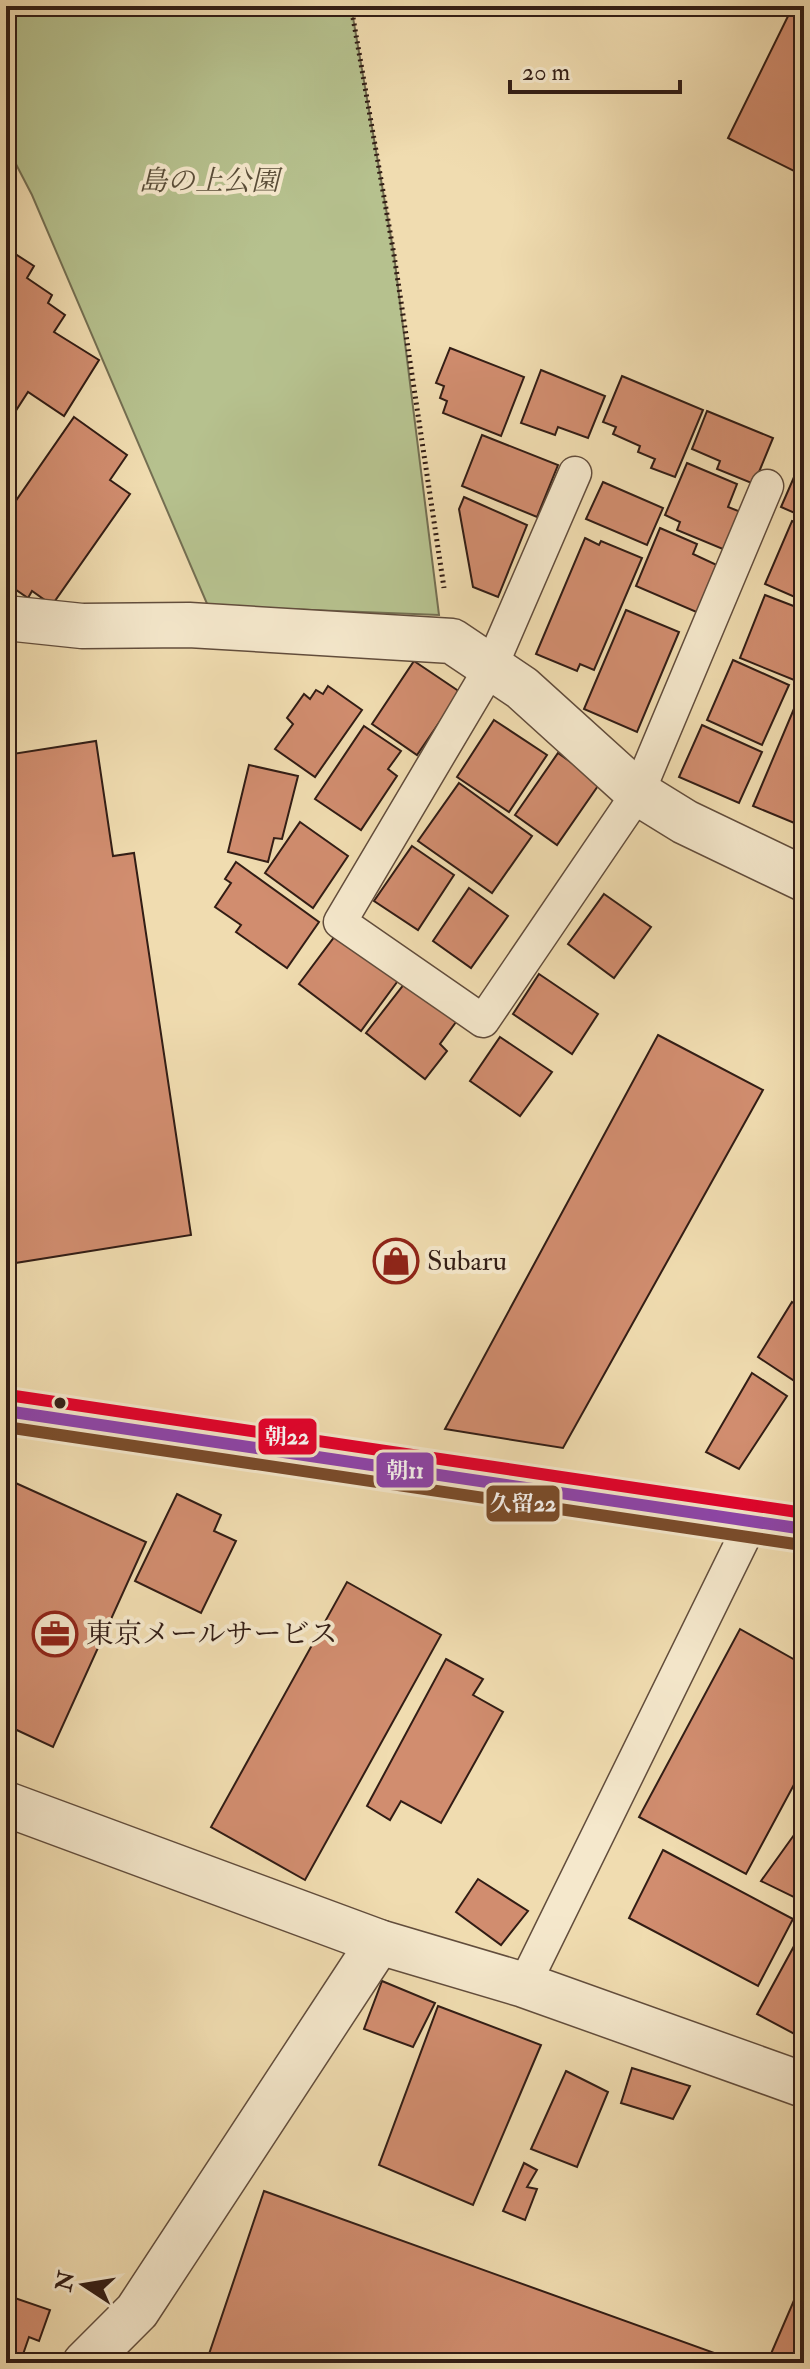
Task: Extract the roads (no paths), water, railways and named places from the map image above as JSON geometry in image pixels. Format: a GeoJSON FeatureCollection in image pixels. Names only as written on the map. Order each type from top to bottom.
{"type":"FeatureCollection","features":[{"type":"Feature","properties":{"kind":"main road"},"geometry":{"type":"LineString","coordinates":[[6,1411],[804,1529]]}},
{"type":"Feature","properties":{"kind":"street"},"geometry":{"type":"LineString","coordinates":[[6,618],[82,626],[189,625],[452,641],[522,688],[638,793],[685,822],[804,879]]}},
{"type":"Feature","properties":{"kind":"street"},"geometry":{"type":"LineString","coordinates":[[6,1804],[379,1942],[524,1985],[804,2085]]}},
{"type":"Feature","properties":{"kind":"street"},"geometry":{"type":"LineString","coordinates":[[85,2363],[137,2311],[379,1942]]}},
{"type":"Feature","properties":{"kind":"lane"},"geometry":{"type":"LineString","coordinates":[[575,473],[491,667],[340,922],[483,1021],[638,793],[767,486]]}},
{"type":"Feature","properties":{"kind":"lane"},"geometry":{"type":"LineString","coordinates":[[524,1985],[752,1521]]}},
{"type":"Feature","properties":{"kind":"place","name":"Subaru"},"geometry":{"type":"Point","coordinates":[396,1261]}},
{"type":"Feature","properties":{"kind":"place","name":"東京メールサービス"},"geometry":{"type":"Point","coordinates":[55,1634]}},
{"type":"Feature","properties":{"kind":"park label","name":"島の上公園"},"geometry":{"type":"Point","coordinates":[209,181]}}]}
